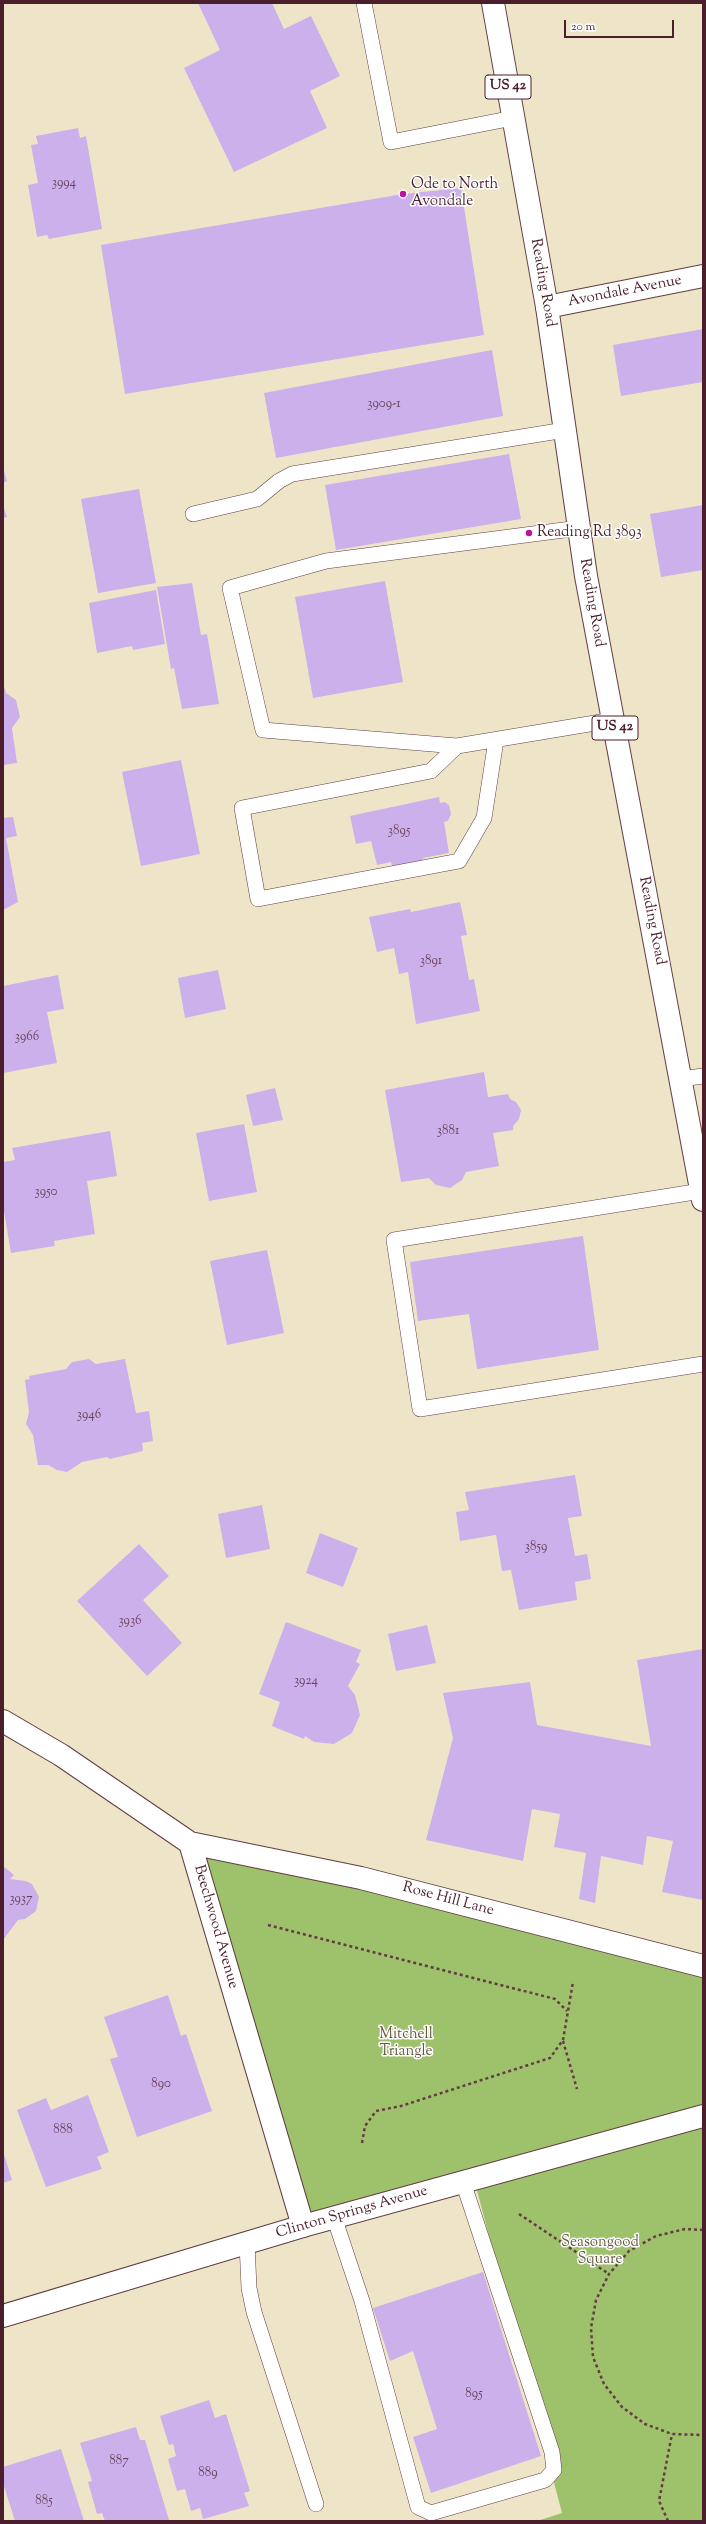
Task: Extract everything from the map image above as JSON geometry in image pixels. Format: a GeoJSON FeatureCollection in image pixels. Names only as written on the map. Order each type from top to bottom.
{"type":"FeatureCollection","features":[{"type":"Feature","properties":{"kind":"street","name":"Reading Road"},"geometry":{"type":"LineString","coordinates":[[493,3],[547,307],[586,576],[702,1196]]}},
{"type":"Feature","properties":{"kind":"street","name":"Avondale Avenue"},"geometry":{"type":"LineString","coordinates":[[547,307],[703,276]]}},
{"type":"Feature","properties":{"kind":"street"},"geometry":{"type":"LineString","coordinates":[[3,1721],[61,1755],[190,1843]]}},
{"type":"Feature","properties":{"kind":"street","name":"Rose Hill Lane"},"geometry":{"type":"LineString","coordinates":[[190,1843],[361,1878],[703,1966]]}},
{"type":"Feature","properties":{"kind":"street","name":"Beechwood Avenue"},"geometry":{"type":"LineString","coordinates":[[190,1843],[303,2226]]}},
{"type":"Feature","properties":{"kind":"street","name":"Clinton Springs Avenue"},"geometry":{"type":"LineString","coordinates":[[3,2316],[334,2217],[703,2116]]}},
{"type":"Feature","properties":{"kind":"lane"},"geometry":{"type":"LineString","coordinates":[[364,3],[391,142],[513,118]]}},
{"type":"Feature","properties":{"kind":"lane"},"geometry":{"type":"LineString","coordinates":[[193,514],[257,499],[279,481],[292,474],[565,430]]}},
{"type":"Feature","properties":{"kind":"lane"},"geometry":{"type":"LineString","coordinates":[[579,528],[326,561],[230,588],[263,730],[457,746],[613,720]]}},
{"type":"Feature","properties":{"kind":"lane"},"geometry":{"type":"LineString","coordinates":[[457,746],[431,772],[242,808],[258,899],[459,861],[484,818],[496,740]]}},
{"type":"Feature","properties":{"kind":"lane"},"geometry":{"type":"LineString","coordinates":[[681,1079],[703,1076]]}},
{"type":"Feature","properties":{"kind":"lane"},"geometry":{"type":"LineString","coordinates":[[702,1196],[394,1240],[420,1408],[703,1364]]}},
{"type":"Feature","properties":{"kind":"lane"},"geometry":{"type":"LineString","coordinates":[[334,2217],[362,2301],[418,2507],[431,2513],[545,2480],[554,2470],[552,2452],[463,2182]]}},
{"type":"Feature","properties":{"kind":"lane"},"geometry":{"type":"LineString","coordinates":[[247,2243],[249,2288],[254,2312],[316,2504]]}},
{"type":"Feature","properties":{"kind":"path"},"geometry":{"type":"LineString","coordinates":[[268,1925],[555,1999],[567,2011]]}},
{"type":"Feature","properties":{"kind":"path"},"geometry":{"type":"LineString","coordinates":[[573,1982],[563,2040],[577,2089]]}},
{"type":"Feature","properties":{"kind":"path"},"geometry":{"type":"LineString","coordinates":[[362,2143],[365,2126],[376,2111],[401,2106],[550,2058],[563,2040]]}},
{"type":"Feature","properties":{"kind":"path"},"geometry":{"type":"LineString","coordinates":[[519,2214],[609,2274]]}},
{"type":"Feature","properties":{"kind":"path"},"geometry":{"type":"LineString","coordinates":[[703,2230],[686,2229],[656,2236],[630,2251],[609,2274],[596,2300],[591,2328],[593,2357],[604,2384],[622,2407],[645,2424],[672,2434],[703,2435]]}},
{"type":"Feature","properties":{"kind":"path"},"geometry":{"type":"LineString","coordinates":[[668,2521],[659,2501],[672,2434]]}},
{"type":"Feature","properties":{"kind":"green space","name":"Mitchell Triangle"},"geometry":{"type":"Polygon","coordinates":[[[190,1843],[703,1966],[703,2521],[537,2521],[562,2513],[474,2179],[303,2226],[190,1843]]]}},
{"type":"Feature","properties":{"kind":"building"},"geometry":{"type":"Polygon","coordinates":[[[198,3],[272,3],[284,29],[311,16],[340,76],[310,91],[327,128],[234,172],[184,68],[220,50],[198,3]]]}},
{"type":"Feature","properties":{"kind":"building"},"geometry":{"type":"Polygon","coordinates":[[[78,128],[80,138],[86,136],[102,229],[49,239],[47,235],[37,237],[28,185],[38,183],[31,145],[38,144],[36,136],[78,128]]]}},
{"type":"Feature","properties":{"kind":"building"},"geometry":{"type":"Polygon","coordinates":[[[461,188],[484,335],[125,394],[101,245],[403,194],[461,188]]]}},
{"type":"Feature","properties":{"kind":"building"},"geometry":{"type":"Polygon","coordinates":[[[703,329],[703,382],[621,396],[613,345],[703,329]]]}},
{"type":"Feature","properties":{"kind":"building"},"geometry":{"type":"Polygon","coordinates":[[[492,350],[503,416],[276,458],[264,393],[492,350]]]}},
{"type":"Feature","properties":{"kind":"building"},"geometry":{"type":"Polygon","coordinates":[[[509,454],[521,519],[336,550],[325,485],[509,454]]]}},
{"type":"Feature","properties":{"kind":"building"},"geometry":{"type":"Polygon","coordinates":[[[3,468],[7,481],[3,483],[3,468]]]}},
{"type":"Feature","properties":{"kind":"building"},"geometry":{"type":"Polygon","coordinates":[[[139,489],[156,583],[98,593],[81,499],[139,489]]]}},
{"type":"Feature","properties":{"kind":"building"},"geometry":{"type":"Polygon","coordinates":[[[703,505],[703,570],[661,577],[650,514],[703,505]]]}},
{"type":"Feature","properties":{"kind":"building"},"geometry":{"type":"Polygon","coordinates":[[[3,506],[7,517],[3,518],[3,506]]]}},
{"type":"Feature","properties":{"kind":"building"},"geometry":{"type":"Polygon","coordinates":[[[385,581],[403,682],[313,698],[295,597],[385,581]]]}},
{"type":"Feature","properties":{"kind":"building"},"geometry":{"type":"Polygon","coordinates":[[[192,583],[201,635],[207,634],[219,704],[182,709],[174,668],[171,669],[157,587],[192,583]]]}},
{"type":"Feature","properties":{"kind":"building"},"geometry":{"type":"Polygon","coordinates":[[[156,590],[165,644],[133,650],[132,646],[97,653],[89,603],[156,590]]]}},
{"type":"Feature","properties":{"kind":"building"},"geometry":{"type":"Polygon","coordinates":[[[3,683],[6,693],[16,700],[20,717],[12,728],[17,763],[3,765],[3,683]]]}},
{"type":"Feature","properties":{"kind":"building"},"geometry":{"type":"Polygon","coordinates":[[[181,760],[200,854],[141,866],[122,772],[181,760]]]}},
{"type":"Feature","properties":{"kind":"building"},"geometry":{"type":"Polygon","coordinates":[[[439,797],[440,803],[445,802],[449,805],[451,814],[448,821],[444,822],[449,853],[423,858],[424,864],[393,870],[391,862],[377,865],[371,841],[356,844],[350,816],[439,797]]]}},
{"type":"Feature","properties":{"kind":"building"},"geometry":{"type":"Polygon","coordinates":[[[13,817],[17,836],[6,838],[18,902],[3,910],[3,818],[13,817]]]}},
{"type":"Feature","properties":{"kind":"building"},"geometry":{"type":"Polygon","coordinates":[[[460,902],[467,935],[461,936],[469,980],[474,979],[480,1011],[416,1024],[408,972],[399,974],[394,948],[377,952],[369,917],[410,909],[411,912],[460,902]]]}},
{"type":"Feature","properties":{"kind":"building"},"geometry":{"type":"Polygon","coordinates":[[[218,970],[226,1009],[185,1018],[178,978],[218,970]]]}},
{"type":"Feature","properties":{"kind":"building"},"geometry":{"type":"Polygon","coordinates":[[[58,975],[64,1009],[47,1012],[57,1063],[3,1073],[3,986],[58,975]]]}},
{"type":"Feature","properties":{"kind":"building"},"geometry":{"type":"Polygon","coordinates":[[[484,1072],[488,1097],[508,1094],[510,1099],[516,1102],[521,1110],[519,1119],[513,1126],[513,1130],[493,1133],[499,1166],[466,1172],[462,1180],[450,1188],[436,1185],[429,1178],[401,1182],[385,1090],[484,1072]]]}},
{"type":"Feature","properties":{"kind":"building"},"geometry":{"type":"Polygon","coordinates":[[[275,1088],[283,1120],[253,1126],[246,1095],[275,1088]]]}},
{"type":"Feature","properties":{"kind":"building"},"geometry":{"type":"Polygon","coordinates":[[[244,1124],[257,1192],[209,1201],[196,1133],[244,1124]]]}},
{"type":"Feature","properties":{"kind":"building"},"geometry":{"type":"Polygon","coordinates":[[[110,1131],[117,1176],[87,1181],[95,1234],[54,1241],[55,1246],[11,1253],[3,1205],[3,1162],[15,1160],[12,1148],[110,1131]]]}},
{"type":"Feature","properties":{"kind":"building"},"geometry":{"type":"Polygon","coordinates":[[[583,1236],[599,1350],[477,1369],[469,1314],[418,1321],[410,1262],[583,1236]]]}},
{"type":"Feature","properties":{"kind":"building"},"geometry":{"type":"Polygon","coordinates":[[[267,1250],[284,1333],[227,1345],[210,1261],[267,1250]]]}},
{"type":"Feature","properties":{"kind":"building"},"geometry":{"type":"Polygon","coordinates":[[[89,1359],[96,1364],[125,1359],[136,1413],[149,1411],[153,1441],[142,1443],[143,1451],[110,1459],[107,1457],[82,1462],[67,1472],[57,1470],[48,1465],[38,1465],[33,1435],[26,1424],[29,1412],[25,1380],[30,1379],[29,1376],[66,1369],[72,1362],[89,1359]]]}},
{"type":"Feature","properties":{"kind":"building"},"geometry":{"type":"Polygon","coordinates":[[[575,1475],[582,1516],[568,1518],[575,1556],[587,1554],[591,1579],[575,1582],[577,1600],[519,1610],[511,1570],[502,1571],[496,1535],[460,1541],[456,1512],[469,1510],[465,1492],[575,1475]]]}},
{"type":"Feature","properties":{"kind":"building"},"geometry":{"type":"Polygon","coordinates":[[[262,1505],[270,1549],[226,1558],[218,1514],[262,1505]]]}},
{"type":"Feature","properties":{"kind":"building"},"geometry":{"type":"Polygon","coordinates":[[[320,1533],[358,1548],[343,1587],[306,1573],[320,1533]]]}},
{"type":"Feature","properties":{"kind":"building"},"geometry":{"type":"Polygon","coordinates":[[[139,1544],[169,1576],[143,1600],[182,1643],[147,1676],[77,1601],[139,1544]]]}},
{"type":"Feature","properties":{"kind":"building"},"geometry":{"type":"Polygon","coordinates":[[[286,1622],[361,1650],[356,1662],[360,1664],[348,1686],[355,1695],[360,1715],[352,1733],[334,1744],[314,1742],[305,1736],[304,1739],[272,1726],[280,1702],[259,1694],[286,1622]]]}},
{"type":"Feature","properties":{"kind":"building"},"geometry":{"type":"Polygon","coordinates":[[[427,1625],[436,1663],[396,1671],[388,1634],[427,1625]]]}},
{"type":"Feature","properties":{"kind":"building"},"geometry":{"type":"Polygon","coordinates":[[[703,1649],[703,1900],[662,1892],[673,1841],[647,1836],[643,1865],[601,1856],[595,1903],[579,1899],[586,1853],[554,1847],[560,1814],[532,1809],[523,1861],[426,1840],[453,1738],[443,1693],[530,1682],[537,1725],[651,1746],[637,1660],[703,1649]]]}},
{"type":"Feature","properties":{"kind":"building"},"geometry":{"type":"Polygon","coordinates":[[[3,1866],[14,1875],[10,1879],[26,1881],[32,1884],[39,1897],[36,1911],[25,1919],[18,1920],[3,1940],[3,1866]]]}},
{"type":"Feature","properties":{"kind":"building"},"geometry":{"type":"Polygon","coordinates":[[[168,1995],[181,2036],[186,2034],[212,2111],[137,2137],[110,2059],[118,2057],[104,2017],[168,1995]]]}},
{"type":"Feature","properties":{"kind":"building"},"geometry":{"type":"Polygon","coordinates":[[[88,2095],[109,2152],[97,2157],[102,2169],[46,2187],[17,2110],[46,2098],[51,2110],[88,2095]]]}},
{"type":"Feature","properties":{"kind":"building"},"geometry":{"type":"Polygon","coordinates":[[[3,2151],[12,2180],[3,2183],[3,2151]]]}},
{"type":"Feature","properties":{"kind":"building"},"geometry":{"type":"Polygon","coordinates":[[[483,2272],[541,2456],[431,2493],[413,2437],[437,2429],[413,2351],[390,2361],[373,2308],[483,2272]]]}},
{"type":"Feature","properties":{"kind":"building"},"geometry":{"type":"Polygon","coordinates":[[[209,2400],[215,2418],[226,2414],[250,2491],[244,2493],[249,2506],[203,2519],[200,2508],[191,2511],[185,2489],[177,2491],[168,2459],[176,2456],[173,2444],[169,2445],[160,2416],[209,2400]]]}},
{"type":"Feature","properties":{"kind":"building"},"geometry":{"type":"Polygon","coordinates":[[[136,2427],[140,2440],[145,2440],[169,2520],[105,2521],[102,2513],[97,2514],[88,2482],[92,2481],[80,2443],[136,2427]]]}},
{"type":"Feature","properties":{"kind":"building"},"geometry":{"type":"Polygon","coordinates":[[[61,2449],[84,2521],[15,2521],[3,2483],[3,2467],[61,2449]]]}},
{"type":"Feature","properties":{"kind":"place","name":"Ode to North Avondale"},"geometry":{"type":"Point","coordinates":[403,194]}},
{"type":"Feature","properties":{"kind":"place","name":"Reading Rd 3893"},"geometry":{"type":"Point","coordinates":[529,533]}},
{"type":"Feature","properties":{"kind":"park label","name":"Seasongood Square"},"geometry":{"type":"Point","coordinates":[600,2252]}}]}
